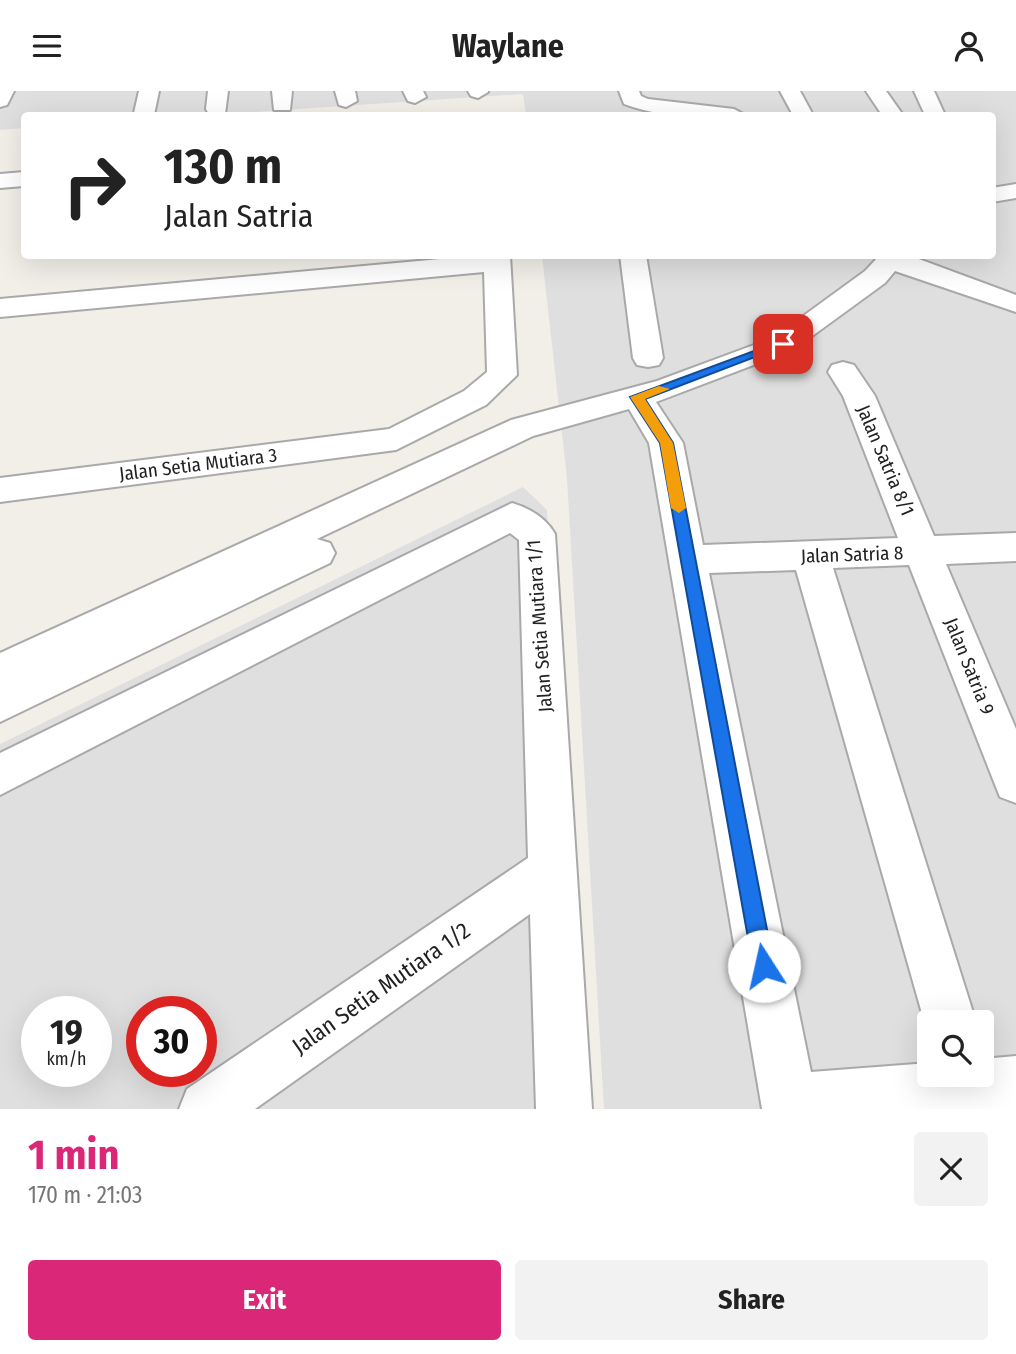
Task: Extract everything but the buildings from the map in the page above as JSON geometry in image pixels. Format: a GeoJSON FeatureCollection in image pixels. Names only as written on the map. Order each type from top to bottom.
{"type":"FeatureCollection","features":[{"type":"Feature","properties":{"kind":"street"},"geometry":{"type":"LineString","coordinates":[[0,101],[4,91]]}},
{"type":"Feature","properties":{"kind":"street"},"geometry":{"type":"LineString","coordinates":[[145,112],[149,91]]}},
{"type":"Feature","properties":{"kind":"street"},"geometry":{"type":"LineString","coordinates":[[630,96],[664,112],[705,112],[698,91]]}},
{"type":"Feature","properties":{"kind":"street"},"geometry":{"type":"LineString","coordinates":[[790,91],[801,112]]}},
{"type":"Feature","properties":{"kind":"street"},"geometry":{"type":"LineString","coordinates":[[876,91],[890,112]]}},
{"type":"Feature","properties":{"kind":"street"},"geometry":{"type":"LineString","coordinates":[[924,91],[934,112]]}},
{"type":"Feature","properties":{"kind":"street"},"geometry":{"type":"LineString","coordinates":[[0,181],[21,179]]}},
{"type":"Feature","properties":{"kind":"street"},"geometry":{"type":"LineString","coordinates":[[996,194],[1016,191]]}},
{"type":"Feature","properties":{"kind":"street"},"geometry":{"type":"LineString","coordinates":[[0,308],[497,259]]}},
{"type":"Feature","properties":{"kind":"street","name":"Jalan Setia Mutiara 3"},"geometry":{"type":"LineString","coordinates":[[0,490],[396,439],[475,398],[502,375],[497,259]]}},
{"type":"Feature","properties":{"kind":"street"},"geometry":{"type":"LineString","coordinates":[[633,259],[642,378],[666,443],[789,1105],[941,1087]]}},
{"type":"Feature","properties":{"kind":"street"},"geometry":{"type":"LineString","coordinates":[[0,672],[522,428],[642,378],[783,344],[875,277],[892,259]]}},
{"type":"Feature","properties":{"kind":"street"},"geometry":{"type":"LineString","coordinates":[[895,259],[1009,302],[1016,331]]}},
{"type":"Feature","properties":{"kind":"street"},"geometry":{"type":"LineString","coordinates":[[949,281],[957,259]]}},
{"type":"Feature","properties":{"kind":"street","name":"Jalan Satria 8/1"},"geometry":{"type":"LineString","coordinates":[[843,372],[859,395],[923,551]]}},
{"type":"Feature","properties":{"kind":"street"},"geometry":{"type":"LineString","coordinates":[[0,704],[642,378]]}},
{"type":"Feature","properties":{"kind":"street","name":"Jalan Setia Mutiara 1/1"},"geometry":{"type":"LineString","coordinates":[[0,775],[512,516],[537,534],[555,868],[564,1109]]}},
{"type":"Feature","properties":{"kind":"street","name":"Jalan Satria 8"},"geometry":{"type":"LineString","coordinates":[[688,560],[1016,547]]}},
{"type":"Feature","properties":{"kind":"street","name":"Jalan Satria 9"},"geometry":{"type":"LineString","coordinates":[[923,551],[1014,772]]}},
{"type":"Feature","properties":{"kind":"street"},"geometry":{"type":"LineString","coordinates":[[810,555],[946,1010]]}},
{"type":"Feature","properties":{"kind":"street","name":"Jalan Setia Mutiara 1/2"},"geometry":{"type":"LineString","coordinates":[[207,1109],[555,868]]}},
{"type":"Feature","properties":{"kind":"shaded area"},"geometry":{"type":"Polygon","coordinates":[[[0,91],[1016,91],[1016,1109],[604,1109],[567,478],[542,259],[996,259],[996,112],[526,112],[523,94],[252,112],[21,112],[21,128],[0,130],[0,91]]]}},
{"type":"Feature","properties":{"kind":"shaded area"},"geometry":{"type":"Polygon","coordinates":[[[523,487],[547,510],[575,1109],[0,1109],[0,744],[523,487]]]}},
{"type":"Feature","properties":{"kind":"slow traffic"},"geometry":{"type":"LineString","coordinates":[[664,389],[637,397],[655,421],[666,443],[679,508]]}},
{"type":"Feature","properties":{"kind":"route"},"geometry":{"type":"LineString","coordinates":[[764,966],[666,443],[655,421],[637,397],[733,365],[783,344]]}}]}
